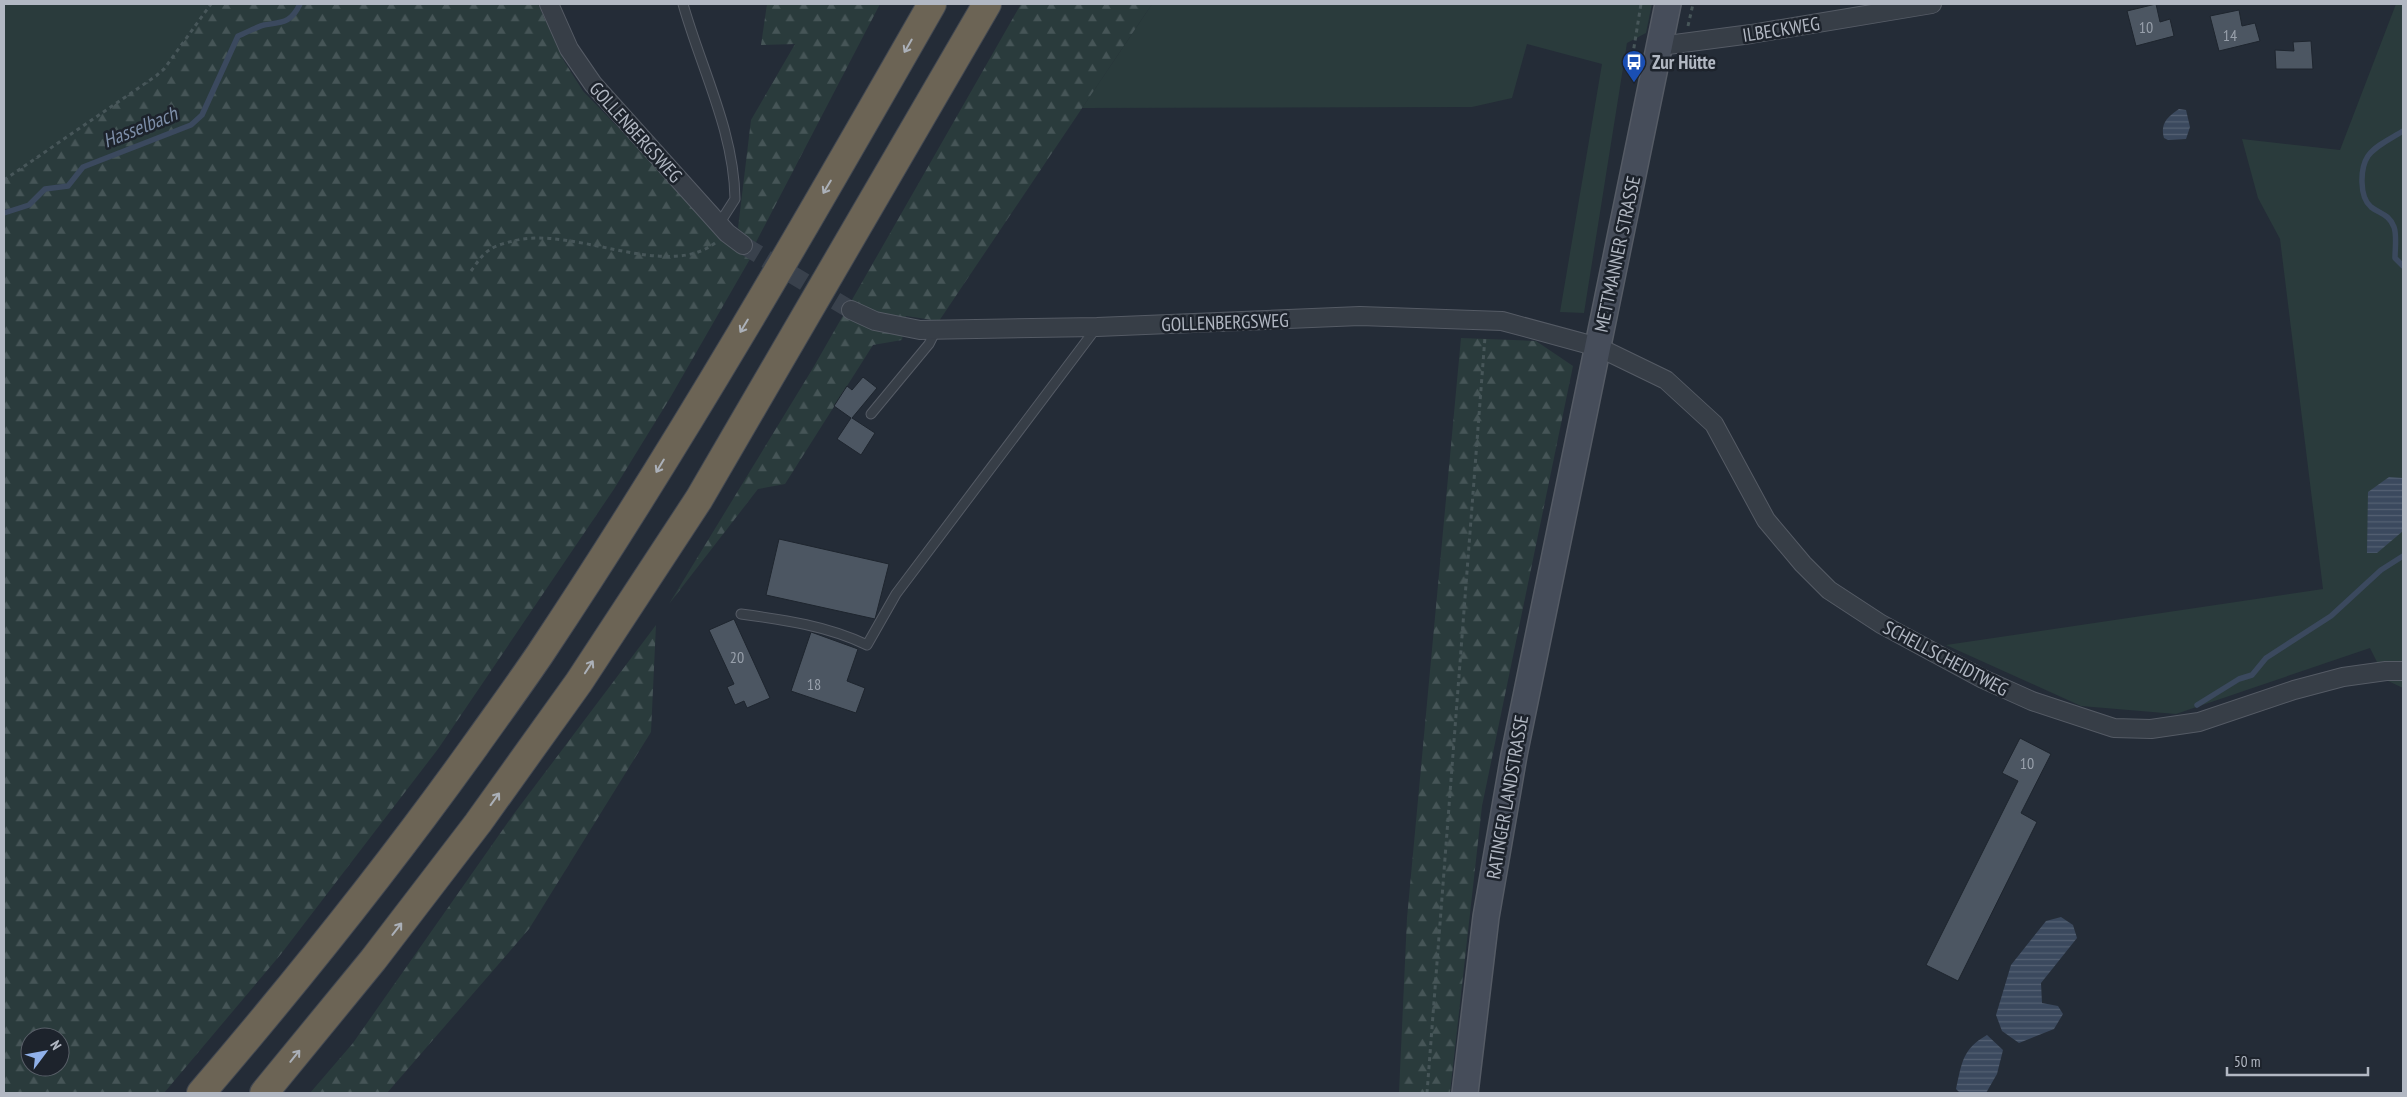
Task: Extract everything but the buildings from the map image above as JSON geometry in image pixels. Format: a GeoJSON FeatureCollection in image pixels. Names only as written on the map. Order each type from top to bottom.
{"type":"FeatureCollection","features":[{"type":"Feature","properties":{"kind":"highway"},"geometry":{"type":"LineString","coordinates":[[201,1093],[336,932],[438,797],[539,656],[658,468],[833,177],[932,4]]}},
{"type":"Feature","properties":{"kind":"highway"},"geometry":{"type":"LineString","coordinates":[[264,1093],[373,960],[478,823],[584,674],[699,498],[987,4]]}},
{"type":"Feature","properties":{"kind":"main road","name":"METTMANNER STRASSE"},"geometry":{"type":"LineString","coordinates":[[1566,504],[1668,4]]}},
{"type":"Feature","properties":{"kind":"main road","name":"RATINGER LANDSTRASSE"},"geometry":{"type":"LineString","coordinates":[[1465,1093],[1486,917],[1514,756],[1566,504]]}},
{"type":"Feature","properties":{"kind":"street","name":"GOLLENBERGSWEG"},"geometry":{"type":"LineString","coordinates":[[549,4],[569,50],[593,84],[723,229],[743,245]]}},
{"type":"Feature","properties":{"kind":"street","name":"ILBECKWEG"},"geometry":{"type":"LineString","coordinates":[[1660,46],[1751,34],[1932,4]]}},
{"type":"Feature","properties":{"kind":"street","name":"GOLLENBERGSWEG"},"geometry":{"type":"LineString","coordinates":[[851,310],[875,321],[920,330],[1000,327],[1097,327],[1360,316],[1486,321],[1502,322],[1598,347]]}},
{"type":"Feature","properties":{"kind":"street","name":"SCHELLSCHEIDTWEG"},"geometry":{"type":"LineString","coordinates":[[1598,347],[1666,380],[1714,424],[1766,520],[1803,564],[1829,590],[1880,624],[1983,679],[2032,701],[2114,728],[2151,729],[2199,722],[2294,690],[2343,677],[2386,671],[2403,671]]}},
{"type":"Feature","properties":{"kind":"lane"},"geometry":{"type":"LineString","coordinates":[[682,4],[725,127],[734,199],[723,229]]}},
{"type":"Feature","properties":{"kind":"lane"},"geometry":{"type":"LineString","coordinates":[[741,614],[784,620],[844,633],[868,645],[896,594],[1097,327]]}},
{"type":"Feature","properties":{"kind":"lane"},"geometry":{"type":"LineString","coordinates":[[871,414],[929,344],[936,330]]}},
{"type":"Feature","properties":{"kind":"path"},"geometry":{"type":"LineString","coordinates":[[4,180],[160,73],[211,4]]}},
{"type":"Feature","properties":{"kind":"path"},"geometry":{"type":"LineString","coordinates":[[1632,58],[1641,4]]}},
{"type":"Feature","properties":{"kind":"path"},"geometry":{"type":"LineString","coordinates":[[471,271],[483,255],[492,248],[523,238],[543,237],[576,241],[653,256],[680,257],[699,252],[723,229]]}},
{"type":"Feature","properties":{"kind":"path"},"geometry":{"type":"LineString","coordinates":[[1427,1093],[1486,321]]}},
{"type":"Feature","properties":{"kind":"green space"},"geometry":{"type":"Polygon","coordinates":[[[4,4],[211,4],[164,69],[156,76],[4,180],[4,4]]]}},
{"type":"Feature","properties":{"kind":"green space"},"geometry":{"type":"Polygon","coordinates":[[[211,4],[538,4],[564,61],[583,91],[714,227],[750,259],[670,398],[614,489],[438,749],[281,954],[164,1093],[4,1093],[4,180],[164,69],[211,4]]]}},
{"type":"Feature","properties":{"kind":"green space"},"geometry":{"type":"Polygon","coordinates":[[[767,4],[880,4],[754,246],[738,228],[751,120],[795,44],[761,45],[767,4]]]}},
{"type":"Feature","properties":{"kind":"green space"},"geometry":{"type":"Polygon","coordinates":[[[1021,4],[1152,4],[939,321],[906,316],[902,340],[873,345],[785,484],[758,489],[669,604],[813,368],[1021,4]]]}},
{"type":"Feature","properties":{"kind":"green space"},"geometry":{"type":"Polygon","coordinates":[[[1152,4],[1652,4],[1646,33],[1627,43],[1584,313],[1560,312],[1602,64],[1527,44],[1512,98],[1472,107],[1082,108],[1152,4]]]}},
{"type":"Feature","properties":{"kind":"green space"},"geometry":{"type":"Polygon","coordinates":[[[2396,4],[2403,4],[2403,688],[2386,680],[2370,648],[2176,714],[2081,706],[1946,645],[2323,589],[2280,239],[2258,198],[2242,139],[2340,150],[2396,4]]]}},
{"type":"Feature","properties":{"kind":"green space"},"geometry":{"type":"Polygon","coordinates":[[[1461,338],[1536,341],[1573,366],[1482,806],[1450,1093],[1399,1093],[1407,918],[1461,338]]]}},
{"type":"Feature","properties":{"kind":"green space"},"geometry":{"type":"Polygon","coordinates":[[[656,625],[651,732],[529,929],[387,1093],[310,1093],[353,1043],[513,815],[656,625]]]}},
{"type":"Feature","properties":{"kind":"water"},"geometry":{"type":"Polygon","coordinates":[[[2179,109],[2186,110],[2190,127],[2186,139],[2168,140],[2164,138],[2164,125],[2168,118],[2179,109]]]}},
{"type":"Feature","properties":{"kind":"water"},"geometry":{"type":"Polygon","coordinates":[[[2389,477],[2403,478],[2403,531],[2377,553],[2367,553],[2368,492],[2389,477]]]}},
{"type":"Feature","properties":{"kind":"water"},"geometry":{"type":"Polygon","coordinates":[[[2061,917],[2073,925],[2077,938],[2041,983],[2042,1003],[2058,1006],[2063,1014],[2054,1029],[2019,1043],[2002,1031],[1996,1015],[2011,965],[2046,921],[2061,917]]]}},
{"type":"Feature","properties":{"kind":"water"},"geometry":{"type":"Polygon","coordinates":[[[1987,1035],[2003,1050],[1997,1074],[1986,1093],[1960,1093],[1956,1089],[1964,1058],[1972,1046],[1987,1035]]]}},
{"type":"Feature","properties":{"kind":"waterway","name":"Hasselbach"},"geometry":{"type":"LineString","coordinates":[[4,213],[29,205],[45,189],[68,186],[83,167],[191,125],[202,115],[238,36],[261,26],[290,18],[300,4]]}},
{"type":"Feature","properties":{"kind":"waterway"},"geometry":{"type":"LineString","coordinates":[[2403,131],[2371,152],[2365,161],[2362,175],[2364,196],[2367,202],[2371,207],[2387,217],[2394,227],[2395,258],[2403,266]]}},
{"type":"Feature","properties":{"kind":"waterway"},"geometry":{"type":"LineString","coordinates":[[2197,705],[2239,679],[2252,675],[2266,658],[2331,616],[2381,570],[2403,556]]}},
{"type":"Feature","properties":{"kind":"tunnel"},"geometry":{"type":"LineString","coordinates":[[743,245],[851,310]]}},
{"type":"Feature","properties":{"kind":"place","name":"Zur Hütte"},"geometry":{"type":"Point","coordinates":[1634,83]}}]}
